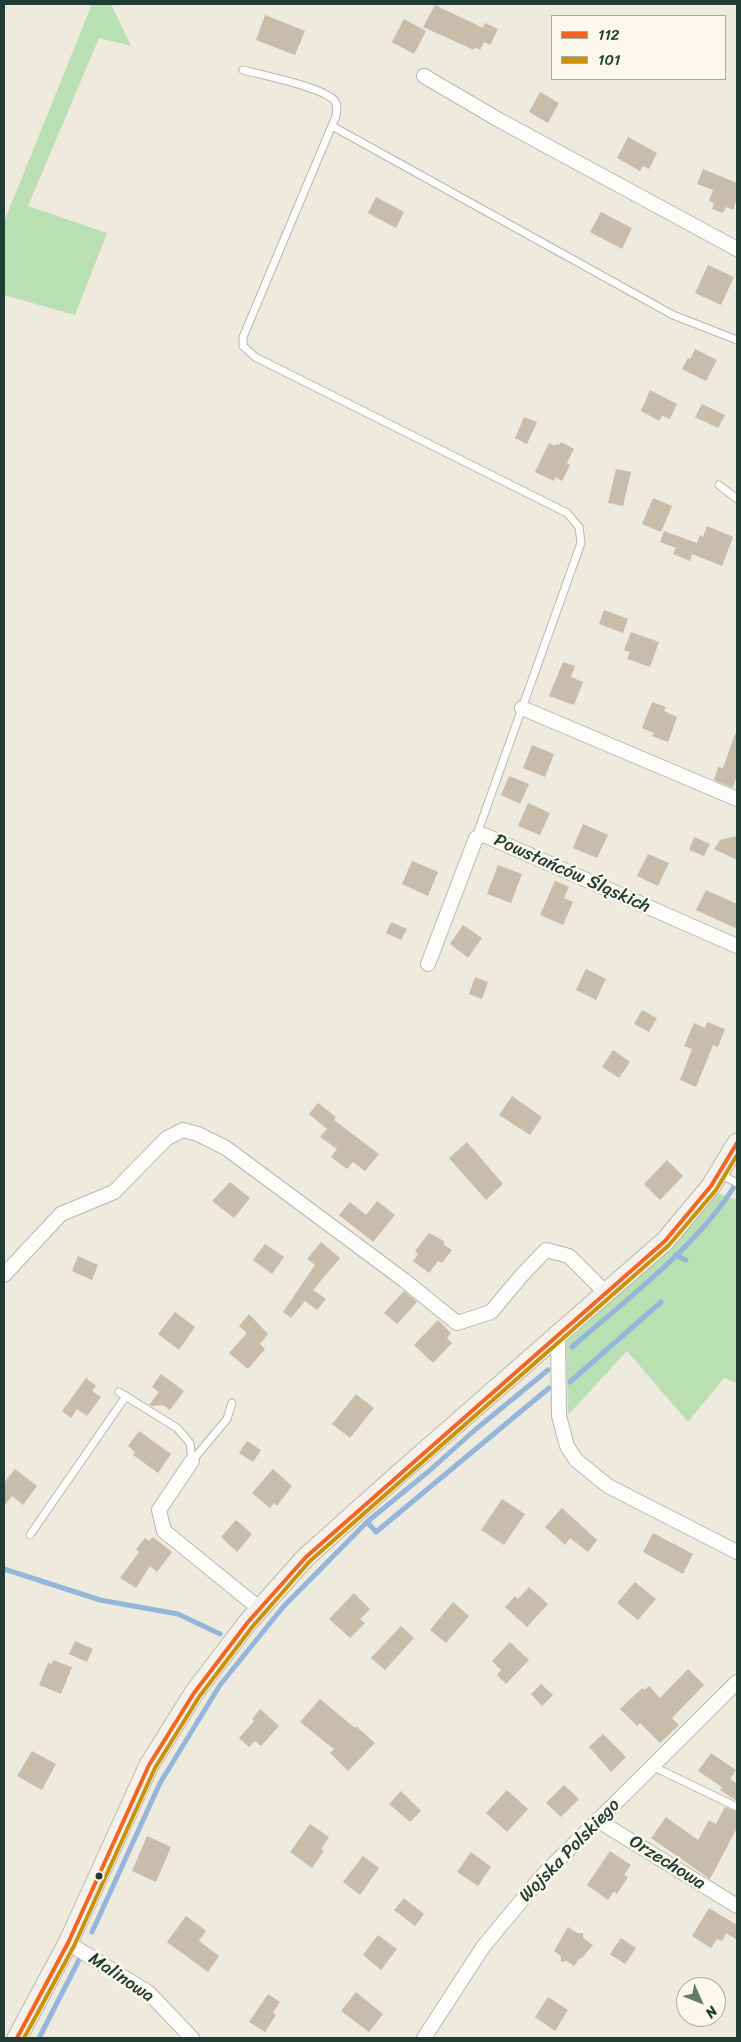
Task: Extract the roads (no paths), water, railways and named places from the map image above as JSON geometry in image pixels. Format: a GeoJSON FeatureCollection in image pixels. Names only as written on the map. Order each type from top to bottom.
{"type":"FeatureCollection","features":[{"type":"Feature","properties":{"kind":"street"},"geometry":{"type":"LineString","coordinates":[[424,76],[499,120],[737,249]]}},
{"type":"Feature","properties":{"kind":"street"},"geometry":{"type":"LineString","coordinates":[[522,708],[737,799]]}},
{"type":"Feature","properties":{"kind":"street","name":"Powstańców Śląskich"},"geometry":{"type":"LineString","coordinates":[[428,964],[476,838],[484,835],[737,946]]}},
{"type":"Feature","properties":{"kind":"street"},"geometry":{"type":"LineString","coordinates":[[4,1275],[61,1214],[114,1192],[167,1138],[183,1130],[198,1134],[226,1148],[404,1280],[457,1322],[490,1312],[546,1250],[568,1256],[606,1293]]}},
{"type":"Feature","properties":{"kind":"street"},"geometry":{"type":"LineString","coordinates":[[17,2038],[68,1943],[149,1765],[194,1693],[260,1609],[306,1558],[400,1472],[665,1241],[684,1220],[719,1174],[737,1143]]}},
{"type":"Feature","properties":{"kind":"street"},"geometry":{"type":"LineString","coordinates":[[558,1336],[559,1416],[567,1446],[576,1460],[608,1486],[737,1552]]}},
{"type":"Feature","properties":{"kind":"street"},"geometry":{"type":"LineString","coordinates":[[192,1461],[160,1510],[164,1531],[260,1609]]}},
{"type":"Feature","properties":{"kind":"street","name":"Wojska Polskiego"},"geometry":{"type":"LineString","coordinates":[[424,2038],[483,1947],[542,1876],[654,1767],[737,1682]]}},
{"type":"Feature","properties":{"kind":"street","name":"Orzechowa"},"geometry":{"type":"LineString","coordinates":[[598,1820],[737,1906]]}},
{"type":"Feature","properties":{"kind":"street","name":"Malinowa"},"geometry":{"type":"LineString","coordinates":[[68,1943],[149,1993],[192,2038]]}},
{"type":"Feature","properties":{"kind":"lane"},"geometry":{"type":"LineString","coordinates":[[243,70],[319,91],[335,101],[337,106],[332,126],[243,337],[243,346],[255,357],[568,513],[574,519],[581,533],[580,543],[476,838]]}},
{"type":"Feature","properties":{"kind":"lane"},"geometry":{"type":"LineString","coordinates":[[332,126],[673,315],[737,340]]}},
{"type":"Feature","properties":{"kind":"lane"},"geometry":{"type":"LineString","coordinates":[[719,485],[737,499]]}},
{"type":"Feature","properties":{"kind":"lane"},"geometry":{"type":"LineString","coordinates":[[719,1174],[737,1183]]}},
{"type":"Feature","properties":{"kind":"lane"},"geometry":{"type":"LineString","coordinates":[[30,1535],[122,1394],[176,1428],[190,1442],[192,1461]]}},
{"type":"Feature","properties":{"kind":"lane"},"geometry":{"type":"LineString","coordinates":[[192,1461],[227,1419],[232,1403]]}},
{"type":"Feature","properties":{"kind":"lane"},"geometry":{"type":"LineString","coordinates":[[654,1767],[737,1807]]}},
{"type":"Feature","properties":{"kind":"waterway"},"geometry":{"type":"LineString","coordinates":[[572,1347],[639,1290],[683,1249],[722,1205],[737,1182]]}},
{"type":"Feature","properties":{"kind":"waterway"},"geometry":{"type":"LineString","coordinates":[[675,1255],[686,1260]]}},
{"type":"Feature","properties":{"kind":"waterway"},"geometry":{"type":"LineString","coordinates":[[570,1382],[661,1302]]}},
{"type":"Feature","properties":{"kind":"waterway"},"geometry":{"type":"LineString","coordinates":[[92,1932],[160,1783],[220,1685],[283,1607],[367,1522],[548,1370]]}},
{"type":"Feature","properties":{"kind":"waterway"},"geometry":{"type":"LineString","coordinates":[[367,1522],[376,1532],[549,1388]]}},
{"type":"Feature","properties":{"kind":"waterway"},"geometry":{"type":"LineString","coordinates":[[4,1569],[100,1600],[178,1614],[220,1634]]}},
{"type":"Feature","properties":{"kind":"waterway"},"geometry":{"type":"LineString","coordinates":[[39,2038],[79,1960]]}}]}
